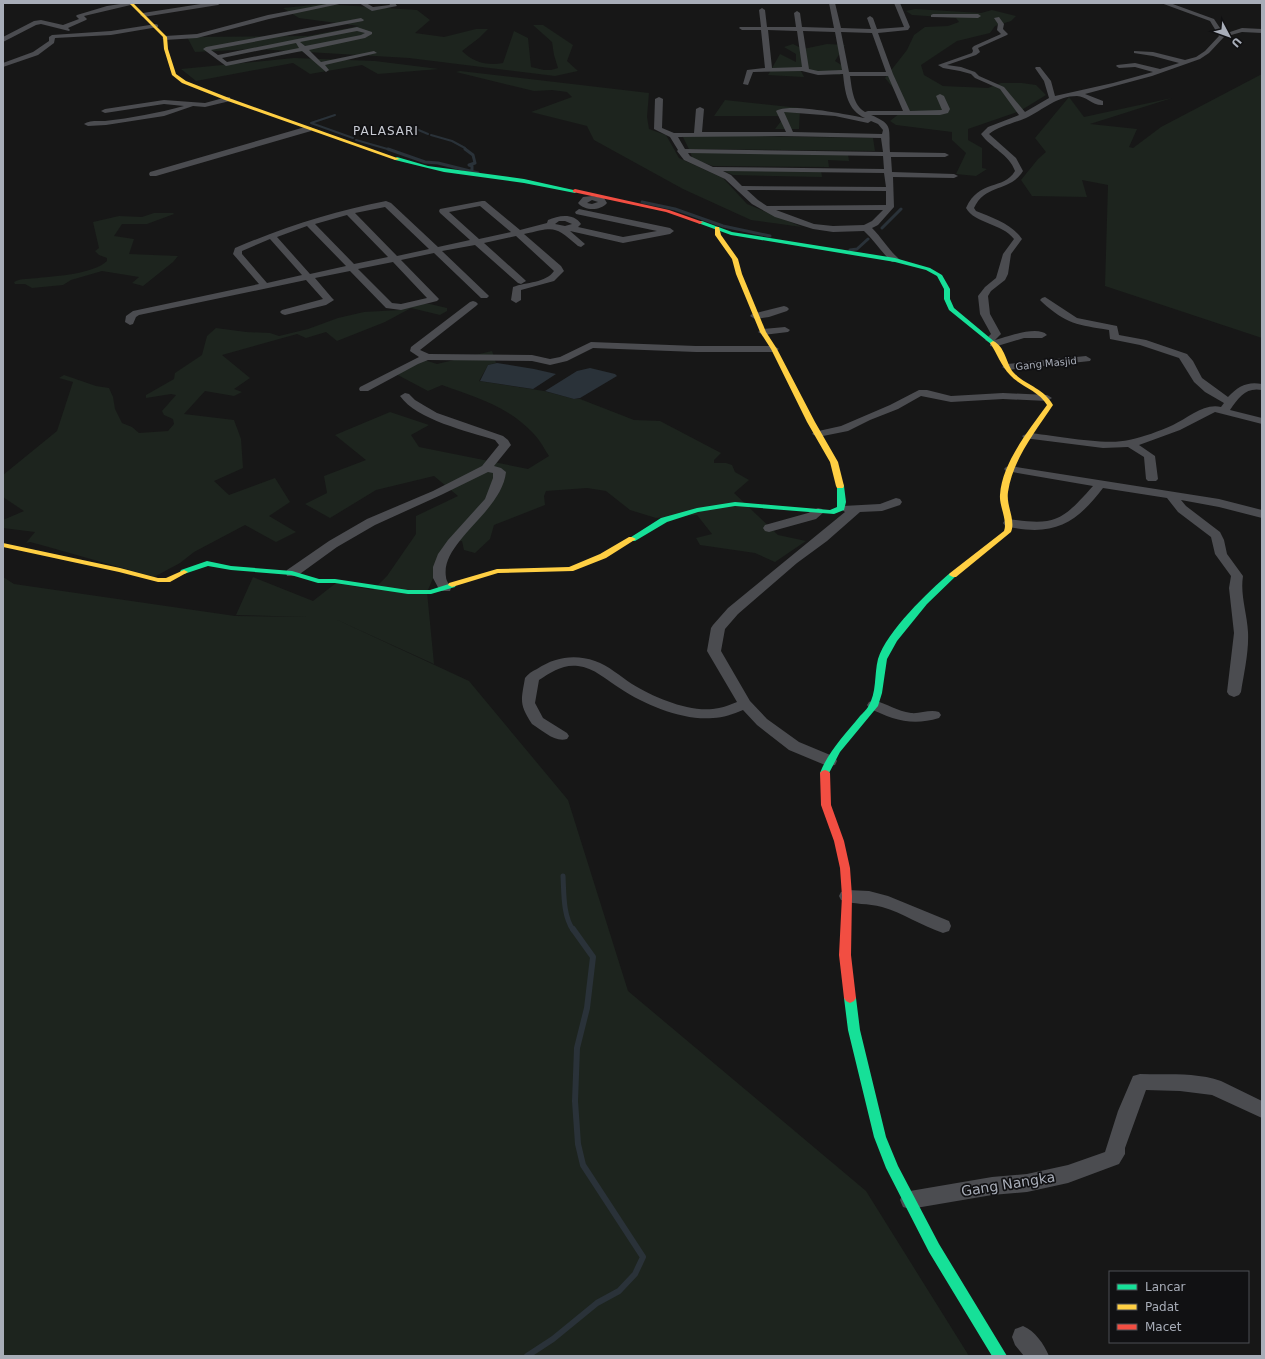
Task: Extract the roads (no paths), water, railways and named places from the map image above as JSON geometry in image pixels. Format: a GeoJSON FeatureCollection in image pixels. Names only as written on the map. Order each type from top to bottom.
{"type":"FeatureCollection","features":[{"type":"Feature","properties":{"kind":"main road"},"geometry":{"type":"LineString","coordinates":[[132,4],[156,26],[165,38],[166,49],[174,75],[184,82],[308,129],[408,163],[470,174],[524,181],[667,211],[716,228],[745,236],[894,260],[928,269],[939,275],[946,289],[946,299],[952,309],[992,342],[1001,352],[1010,372],[1021,382],[1047,398],[1050,405],[1047,411],[1035,425],[1010,469],[1003,502],[1004,511],[1009,523],[1007,532],[949,578],[897,634],[883,658],[880,684],[874,705],[857,727],[835,750],[825,772],[826,805],[839,841],[845,868],[848,896],[845,955],[854,1030],[880,1137],[892,1168],[934,1248],[1000,1356]]}},
{"type":"Feature","properties":{"kind":"main road"},"geometry":{"type":"LineString","coordinates":[[3,545],[134,573],[158,580],[172,578],[207,563],[231,568],[292,573],[313,581],[335,581],[408,592],[432,592],[501,570],[570,569],[603,556],[664,520],[697,510],[735,504],[818,512],[831,512],[841,508],[842,502],[834,462],[774,349],[763,332],[735,259],[718,235],[716,228]]}},
{"type":"Feature","properties":{"kind":"street"},"geometry":{"type":"LineString","coordinates":[[143,15],[188,5],[218,3]]}},
{"type":"Feature","properties":{"kind":"street"},"geometry":{"type":"LineString","coordinates":[[362,3],[374,10],[394,6],[392,3]]}},
{"type":"Feature","properties":{"kind":"street"},"geometry":{"type":"LineString","coordinates":[[832,3],[846,73],[855,108],[860,113],[886,126]]}},
{"type":"Feature","properties":{"kind":"street"},"geometry":{"type":"LineString","coordinates":[[742,28],[800,28],[875,31],[900,30],[907,28],[897,3]]}},
{"type":"Feature","properties":{"kind":"street"},"geometry":{"type":"LineString","coordinates":[[1164,3],[1212,20],[1222,36]]}},
{"type":"Feature","properties":{"kind":"street"},"geometry":{"type":"LineString","coordinates":[[3,40],[34,23],[41,22],[65,29],[84,19],[79,16],[107,8],[132,4]]}},
{"type":"Feature","properties":{"kind":"street"},"geometry":{"type":"LineString","coordinates":[[217,57],[357,29],[370,33],[359,38],[226,64],[206,49],[226,37],[238,25],[266,20],[287,13],[333,5],[341,6]]}},
{"type":"Feature","properties":{"kind":"street"},"geometry":{"type":"LineString","coordinates":[[312,9],[318,12]]}},
{"type":"Feature","properties":{"kind":"street"},"geometry":{"type":"LineString","coordinates":[[762,10],[769,69]]}},
{"type":"Feature","properties":{"kind":"street"},"geometry":{"type":"LineString","coordinates":[[287,13],[293,17]]}},
{"type":"Feature","properties":{"kind":"street"},"geometry":{"type":"LineString","coordinates":[[797,13],[806,70]]}},
{"type":"Feature","properties":{"kind":"street"},"geometry":{"type":"LineString","coordinates":[[165,38],[197,36],[259,38],[307,27],[361,20],[354,16]]}},
{"type":"Feature","properties":{"kind":"street"},"geometry":{"type":"LineString","coordinates":[[933,16],[978,16]]}},
{"type":"Feature","properties":{"kind":"street"},"geometry":{"type":"LineString","coordinates":[[870,18],[890,74],[908,114]]}},
{"type":"Feature","properties":{"kind":"street"},"geometry":{"type":"LineString","coordinates":[[997,18],[1001,24],[1000,30],[1005,34],[976,47],[977,52],[974,54],[941,65],[973,73],[977,78],[1002,88],[1024,116]]}},
{"type":"Feature","properties":{"kind":"street"},"geometry":{"type":"LineString","coordinates":[[330,20],[336,24]]}},
{"type":"Feature","properties":{"kind":"street"},"geometry":{"type":"LineString","coordinates":[[238,25],[259,38]]}},
{"type":"Feature","properties":{"kind":"street"},"geometry":{"type":"LineString","coordinates":[[3,65],[31,55],[48,46],[53,41],[52,37],[54,36],[111,32],[156,26]]}},
{"type":"Feature","properties":{"kind":"street"},"geometry":{"type":"LineString","coordinates":[[992,342],[996,334],[985,314],[983,296],[988,289],[1000,280],[1003,274],[1007,254],[1018,239],[1016,235],[1007,229],[973,213],[970,208],[978,194],[1011,180],[1019,173],[1018,166],[1010,156],[985,134],[990,129],[1024,116],[1053,99],[1078,92],[1114,86],[1198,58],[1207,52],[1222,36],[1242,30],[1262,31]]}},
{"type":"Feature","properties":{"kind":"street"},"geometry":{"type":"LineString","coordinates":[[284,32],[304,49],[316,56],[320,64],[326,70]]}},
{"type":"Feature","properties":{"kind":"street"},"geometry":{"type":"LineString","coordinates":[[1136,52],[1153,54],[1184,62]]}},
{"type":"Feature","properties":{"kind":"street"},"geometry":{"type":"LineString","coordinates":[[320,64],[374,53]]}},
{"type":"Feature","properties":{"kind":"street"},"geometry":{"type":"LineString","coordinates":[[1119,66],[1135,65],[1159,71]]}},
{"type":"Feature","properties":{"kind":"street"},"geometry":{"type":"LineString","coordinates":[[1038,68],[1045,76],[1050,87],[1049,94],[1053,99]]}},
{"type":"Feature","properties":{"kind":"street"},"geometry":{"type":"LineString","coordinates":[[746,84],[750,70],[806,70],[818,73],[890,74]]}},
{"type":"Feature","properties":{"kind":"street"},"geometry":{"type":"LineString","coordinates":[[1078,92],[1100,103]]}},
{"type":"Feature","properties":{"kind":"street"},"geometry":{"type":"LineString","coordinates":[[860,113],[932,114],[945,111],[940,96]]}},
{"type":"Feature","properties":{"kind":"street"},"geometry":{"type":"LineString","coordinates":[[105,111],[164,102],[205,105],[227,99]]}},
{"type":"Feature","properties":{"kind":"street"},"geometry":{"type":"LineString","coordinates":[[659,99],[658,129],[673,135],[790,134],[831,125],[885,136]]}},
{"type":"Feature","properties":{"kind":"street"},"geometry":{"type":"LineString","coordinates":[[88,124],[164,114],[194,105]]}},
{"type":"Feature","properties":{"kind":"street"},"geometry":{"type":"LineString","coordinates":[[698,135],[700,109]]}},
{"type":"Feature","properties":{"kind":"street"},"geometry":{"type":"LineString","coordinates":[[790,134],[789,128],[780,111],[786,110],[835,114],[855,117],[886,126]]}},
{"type":"Feature","properties":{"kind":"street"},"geometry":{"type":"LineString","coordinates":[[673,135],[681,151],[687,158],[728,177],[755,202],[764,208],[792,220],[813,226],[833,229],[866,228],[874,223],[890,207],[890,189],[887,173],[885,136],[886,126]]}},
{"type":"Feature","properties":{"kind":"street"},"geometry":{"type":"LineString","coordinates":[[153,174],[308,129]]}},
{"type":"Feature","properties":{"kind":"street"},"geometry":{"type":"LineString","coordinates":[[681,151],[945,155]]}},
{"type":"Feature","properties":{"kind":"street"},"geometry":{"type":"LineString","coordinates":[[711,168],[954,176]]}},
{"type":"Feature","properties":{"kind":"street"},"geometry":{"type":"LineString","coordinates":[[740,188],[890,189]]}},
{"type":"Feature","properties":{"kind":"street"},"geometry":{"type":"LineString","coordinates":[[570,219],[587,206],[582,204],[584,200],[600,198]]}},
{"type":"Feature","properties":{"kind":"street"},"geometry":{"type":"LineString","coordinates":[[516,300],[516,289],[526,285],[550,280],[556,276],[559,271],[558,268],[482,203],[443,211],[521,281]]}},
{"type":"Feature","properties":{"kind":"street"},"geometry":{"type":"LineString","coordinates":[[265,286],[237,254],[238,250],[309,223],[349,212],[388,205],[438,250],[484,296]]}},
{"type":"Feature","properties":{"kind":"street"},"geometry":{"type":"LineString","coordinates":[[764,208],[890,207]]}},
{"type":"Feature","properties":{"kind":"street"},"geometry":{"type":"LineString","coordinates":[[309,223],[389,306],[401,307],[434,299],[349,212]]}},
{"type":"Feature","properties":{"kind":"street"},"geometry":{"type":"LineString","coordinates":[[130,322],[131,316],[136,313],[479,242],[551,225],[623,240],[670,231],[579,212]]}},
{"type":"Feature","properties":{"kind":"street"},"geometry":{"type":"LineString","coordinates":[[551,225],[552,222],[557,219],[570,219],[575,221],[577,224],[566,229]]}},
{"type":"Feature","properties":{"kind":"street"},"geometry":{"type":"LineString","coordinates":[[866,228],[878,238],[884,250],[894,260]]}},
{"type":"Feature","properties":{"kind":"street"},"geometry":{"type":"LineString","coordinates":[[566,229],[581,244]]}},
{"type":"Feature","properties":{"kind":"street"},"geometry":{"type":"LineString","coordinates":[[273,237],[329,300],[323,303],[285,312]]}},
{"type":"Feature","properties":{"kind":"street"},"geometry":{"type":"LineString","coordinates":[[1045,300],[1060,314],[1086,324],[1105,325],[1114,328],[1114,337],[1142,342],[1183,356],[1187,359],[1197,380],[1214,393],[1227,406],[1262,421]]}},
{"type":"Feature","properties":{"kind":"street"},"geometry":{"type":"LineString","coordinates":[[427,357],[415,349],[473,304]]}},
{"type":"Feature","properties":{"kind":"street"},"geometry":{"type":"LineString","coordinates":[[756,316],[769,314],[784,309]]}},
{"type":"Feature","properties":{"kind":"street"},"geometry":{"type":"LineString","coordinates":[[763,332],[785,330]]}},
{"type":"Feature","properties":{"kind":"street"},"geometry":{"type":"LineString","coordinates":[[992,342],[1023,335],[1042,335]]}},
{"type":"Feature","properties":{"kind":"street"},"geometry":{"type":"LineString","coordinates":[[364,389],[427,357],[532,358],[550,362],[563,359],[591,345],[696,349],[774,349]]}},
{"type":"Feature","properties":{"kind":"street","name":"Gang Masjid"},"geometry":{"type":"LineString","coordinates":[[1007,367],[1086,359]]}},
{"type":"Feature","properties":{"kind":"street"},"geometry":{"type":"LineString","coordinates":[[1028,436],[1103,445],[1130,444],[1176,428],[1209,410],[1227,406],[1235,395],[1247,385],[1262,387]]}},
{"type":"Feature","properties":{"kind":"street"},"geometry":{"type":"LineString","coordinates":[[818,434],[844,429],[866,418],[894,407],[919,393],[927,393],[951,399],[1003,396],[1047,398]]}},
{"type":"Feature","properties":{"kind":"street"},"geometry":{"type":"LineString","coordinates":[[292,573],[333,544],[381,516],[413,505],[486,468],[505,446],[504,442],[499,438],[422,410],[408,402],[405,396]]}},
{"type":"Feature","properties":{"kind":"street"},"geometry":{"type":"LineString","coordinates":[[1130,444],[1149,456],[1152,479]]}},
{"type":"Feature","properties":{"kind":"street"},"geometry":{"type":"LineString","coordinates":[[445,588],[440,581],[439,566],[447,548],[490,500],[500,477],[500,472],[497,470],[486,468]]}},
{"type":"Feature","properties":{"kind":"street"},"geometry":{"type":"LineString","coordinates":[[1010,469],[1219,503],[1262,514]]}},
{"type":"Feature","properties":{"kind":"street"},"geometry":{"type":"LineString","coordinates":[[1009,523],[1036,526],[1058,524],[1101,483]]}},
{"type":"Feature","properties":{"kind":"street"},"geometry":{"type":"LineString","coordinates":[[1171,495],[1182,509],[1216,535],[1222,554],[1237,576],[1235,588],[1241,633],[1234,692]]}},
{"type":"Feature","properties":{"kind":"street"},"geometry":{"type":"LineString","coordinates":[[841,508],[856,509],[882,507],[896,502]]}},
{"type":"Feature","properties":{"kind":"street"},"geometry":{"type":"LineString","coordinates":[[830,761],[794,746],[762,722],[745,704],[714,651],[718,628],[733,611],[793,560],[823,538],[856,509]]}},
{"type":"Feature","properties":{"kind":"street"},"geometry":{"type":"LineString","coordinates":[[769,528],[812,516],[818,512]]}},
{"type":"Feature","properties":{"kind":"street"},"geometry":{"type":"LineString","coordinates":[[562,736],[537,721],[528,703],[532,678],[556,664],[579,661],[592,664],[643,697],[668,706],[689,711],[718,713],[745,704]]}},
{"type":"Feature","properties":{"kind":"street"},"geometry":{"type":"LineString","coordinates":[[874,705],[891,713],[912,718],[925,718],[934,715]]}},
{"type":"Feature","properties":{"kind":"street"},"geometry":{"type":"LineString","coordinates":[[848,896],[869,897],[888,902],[944,926]]}},
{"type":"Feature","properties":{"kind":"street","name":"Gang Nangka"},"geometry":{"type":"LineString","coordinates":[[910,1200],[992,1186],[1027,1183],[1068,1174],[1112,1158],[1115,1154],[1115,1148],[1128,1110],[1140,1082],[1180,1083],[1214,1087],[1262,1110]]}},
{"type":"Feature","properties":{"kind":"street"},"geometry":{"type":"LineString","coordinates":[[1022,1337],[1038,1356]]}},
{"type":"Feature","properties":{"kind":"waterway"},"geometry":{"type":"LineString","coordinates":[[335,115],[311,123],[353,138]]}},
{"type":"Feature","properties":{"kind":"waterway"},"geometry":{"type":"LineString","coordinates":[[409,126],[428,134]]}},
{"type":"Feature","properties":{"kind":"waterway"},"geometry":{"type":"LineString","coordinates":[[431,135],[452,141],[466,150]]}},
{"type":"Feature","properties":{"kind":"waterway"},"geometry":{"type":"LineString","coordinates":[[356,140],[390,150]]}},
{"type":"Feature","properties":{"kind":"waterway"},"geometry":{"type":"LineString","coordinates":[[390,150],[425,162],[438,163],[478,173]]}},
{"type":"Feature","properties":{"kind":"waterway"},"geometry":{"type":"LineString","coordinates":[[466,150],[473,155],[475,163],[469,165],[472,166],[472,171]]}},
{"type":"Feature","properties":{"kind":"waterway"},"geometry":{"type":"LineString","coordinates":[[642,202],[675,209],[723,226],[770,236]]}},
{"type":"Feature","properties":{"kind":"waterway"},"geometry":{"type":"LineString","coordinates":[[882,228],[901,209]]}},
{"type":"Feature","properties":{"kind":"waterway"},"geometry":{"type":"LineString","coordinates":[[850,250],[857,249],[868,239]]}},
{"type":"Feature","properties":{"kind":"waterway"},"geometry":{"type":"LineString","coordinates":[[563,876],[567,918],[573,930]]}},
{"type":"Feature","properties":{"kind":"waterway"},"geometry":{"type":"LineString","coordinates":[[527,1356],[553,1339],[597,1303],[619,1291],[635,1274],[643,1257],[583,1165],[578,1144],[575,1101],[577,1048],[587,1008],[593,957],[573,929]]}},
{"type":"Feature","properties":{"kind":"district","name":"PALASARI"},"geometry":{"type":"Point","coordinates":[386,131]}}]}
